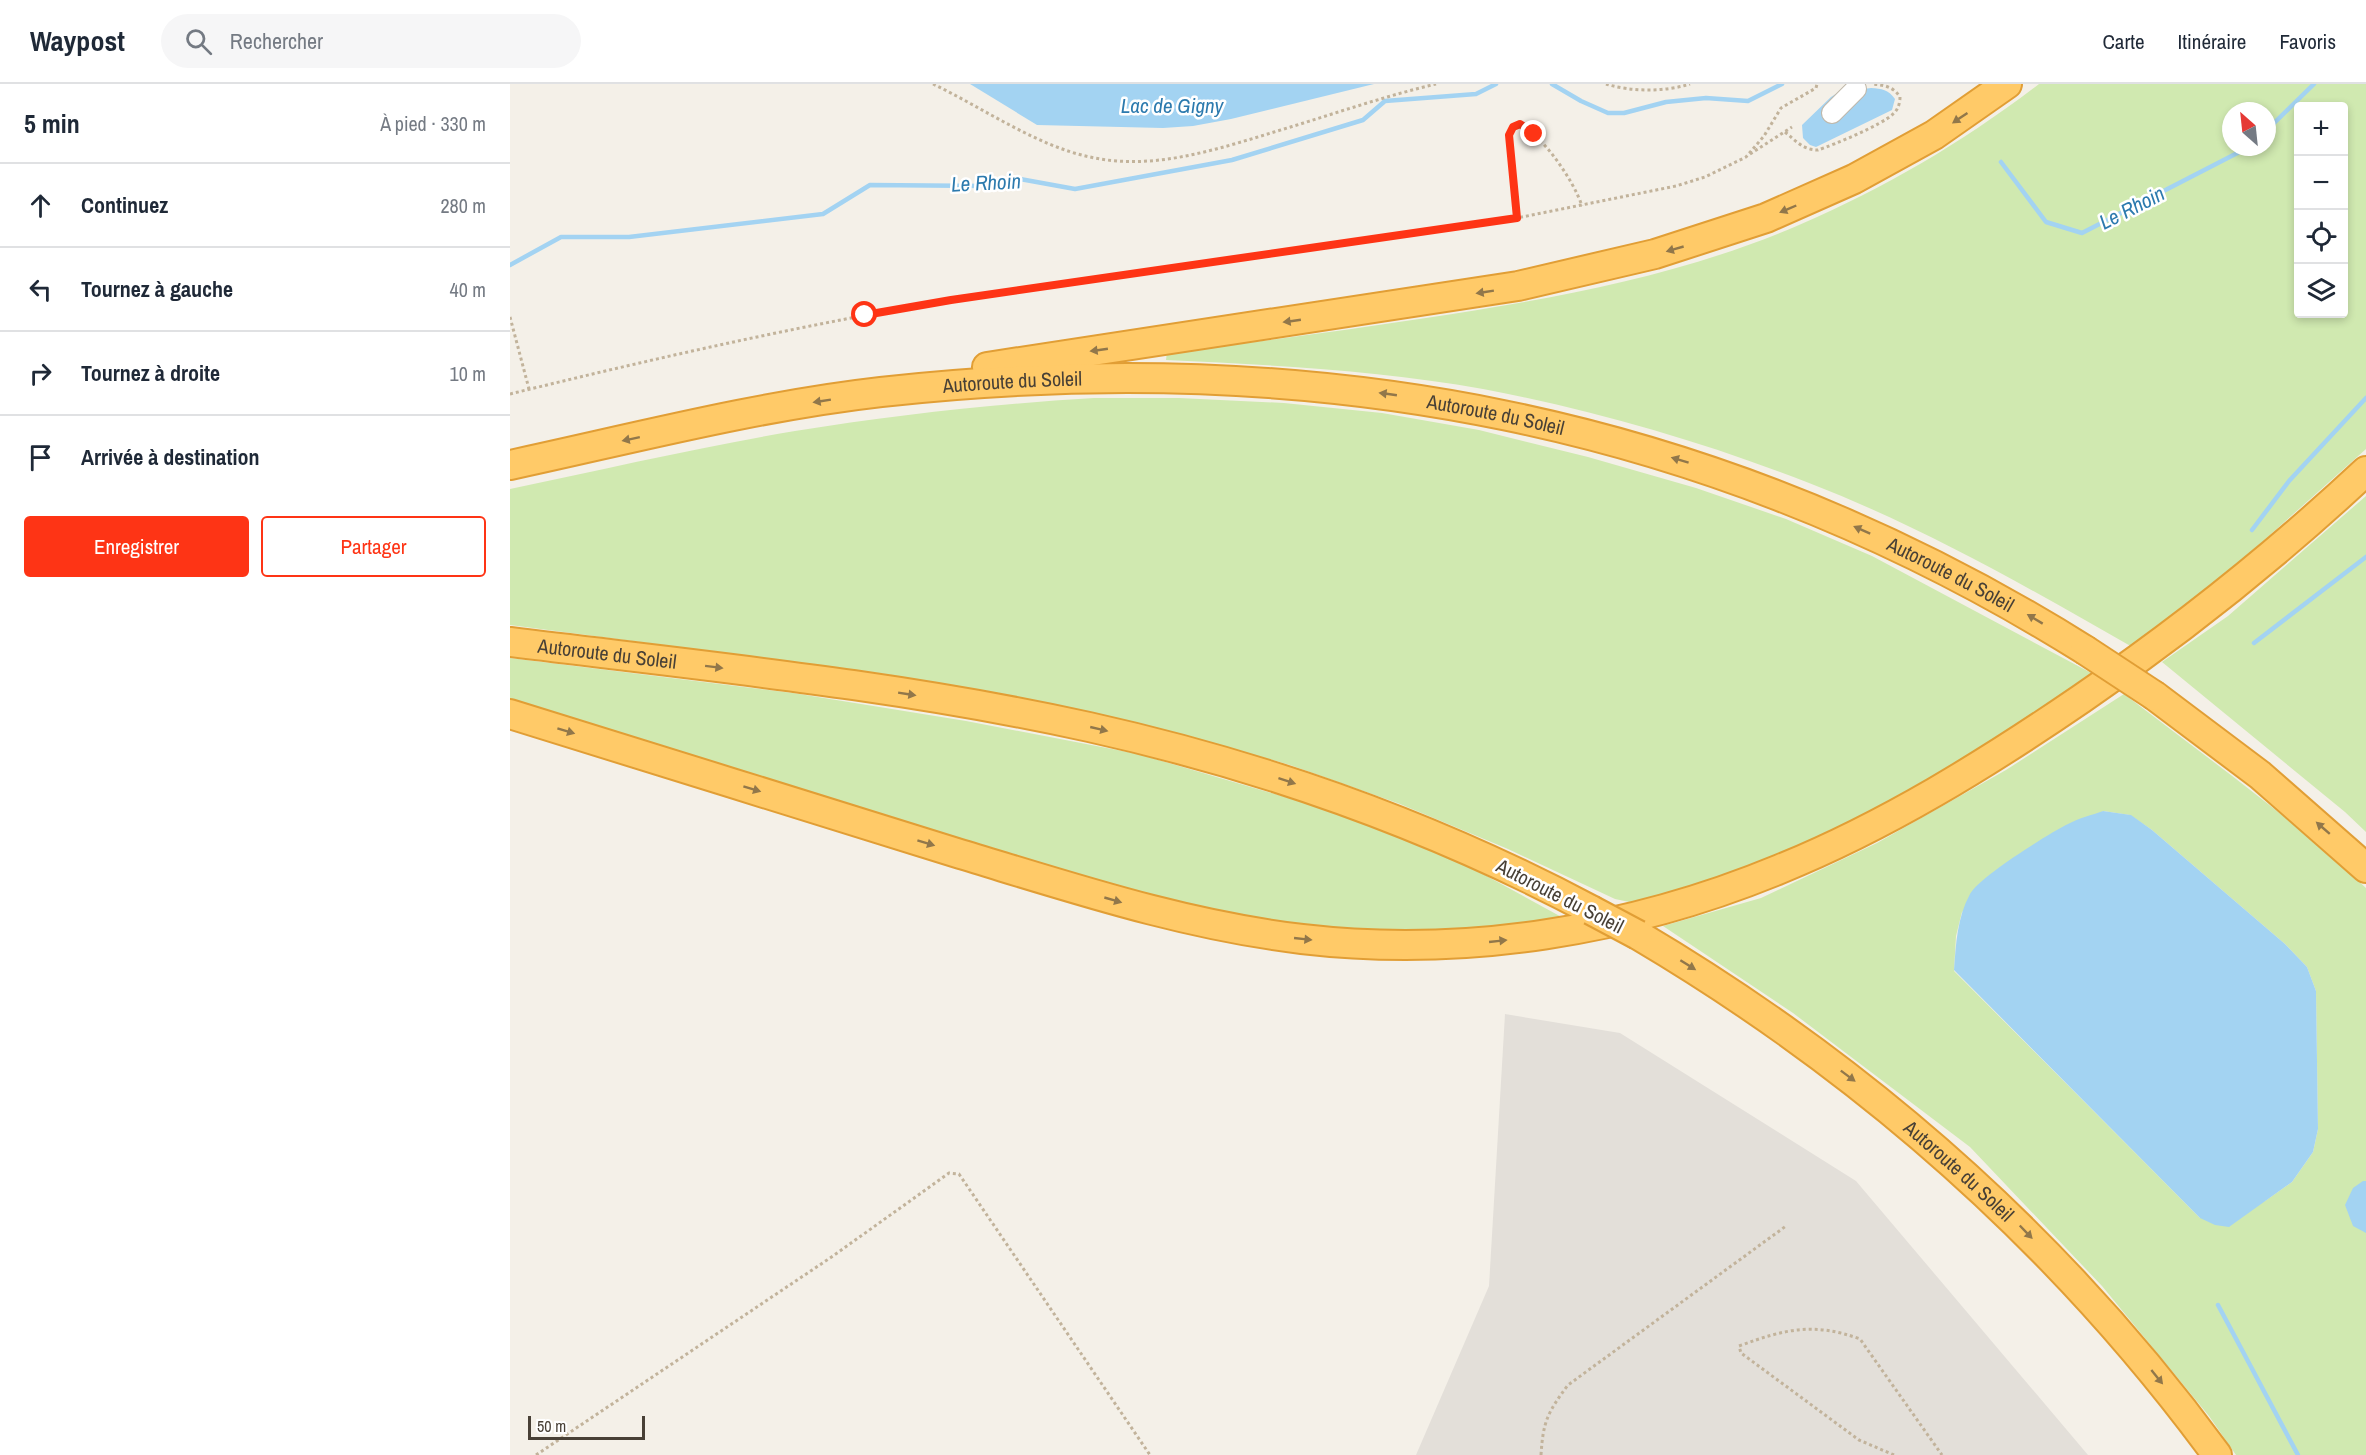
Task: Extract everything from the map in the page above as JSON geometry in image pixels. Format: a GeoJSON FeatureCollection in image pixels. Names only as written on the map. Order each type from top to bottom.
{"type":"FeatureCollection","features":[{"type":"Feature","properties":{"kind":"highway"},"geometry":{"type":"LineString","coordinates":[[880,392],[992,366],[1518,286],[1655,254],[1766,218],[1854,179],[1934,135],[2007,84]]}},
{"type":"Feature","properties":{"kind":"highway","name":"Autoroute du Soleil"},"geometry":{"type":"LineString","coordinates":[[510,465],[744,415],[880,392],[1083,378],[1208,378],[1358,390],[1511,416],[1659,454],[1748,483],[1890,542],[1946,570],[2027,614],[2155,696],[2252,768],[2308,814],[2366,868]]}},
{"type":"Feature","properties":{"kind":"highway"},"geometry":{"type":"LineString","coordinates":[[510,714],[1000,866],[1182,918],[1272,935],[1364,944],[1425,945],[1517,939],[1579,929],[1637,916],[1727,889],[1812,855],[1912,804],[2053,718],[2178,630],[2271,555],[2366,471]]}},
{"type":"Feature","properties":{"kind":"highway","name":"Autoroute du Soleil"},"geometry":{"type":"LineString","coordinates":[[510,642],[912,694],[1030,715],[1147,741],[1244,767],[1349,802],[1470,851],[1638,935],[1738,998],[1813,1050],[1893,1111],[1969,1176],[2089,1297],[2148,1366],[2217,1455]]}},
{"type":"Feature","properties":{"kind":"lane"},"geometry":{"type":"LineString","coordinates":[[1832,113],[1856,89]]}},
{"type":"Feature","properties":{"kind":"path"},"geometry":{"type":"LineString","coordinates":[[933,84],[1046,143],[1090,157],[1129,162],[1207,152],[1394,94],[1436,84]]}},
{"type":"Feature","properties":{"kind":"path"},"geometry":{"type":"LineString","coordinates":[[1606,84],[1620,88],[1677,88],[1690,84]]}},
{"type":"Feature","properties":{"kind":"path"},"geometry":{"type":"LineString","coordinates":[[1746,157],[1764,136],[1781,108],[1816,88],[1817,84]]}},
{"type":"Feature","properties":{"kind":"path"},"geometry":{"type":"LineString","coordinates":[[1785,132],[1808,150],[1818,150],[1887,118],[1892,115],[1900,102],[1897,92],[1883,85],[1862,86],[1856,89]]}},
{"type":"Feature","properties":{"kind":"path"},"geometry":{"type":"LineString","coordinates":[[1517,218],[1509,135],[1513,127],[1520,124],[1534,134],[1571,179],[1582,206]]}},
{"type":"Feature","properties":{"kind":"path"},"geometry":{"type":"LineString","coordinates":[[510,394],[776,332],[865,315],[951,300],[1517,218],[1582,206],[1676,186],[1705,177],[1746,157],[1792,127]]}},
{"type":"Feature","properties":{"kind":"path"},"geometry":{"type":"LineString","coordinates":[[510,317],[529,389]]}},
{"type":"Feature","properties":{"kind":"path"},"geometry":{"type":"LineString","coordinates":[[536,1455],[833,1256],[949,1173],[959,1174],[1150,1455]]}},
{"type":"Feature","properties":{"kind":"path"},"geometry":{"type":"LineString","coordinates":[[1541,1455],[1542,1435],[1549,1411],[1568,1385],[1786,1226]]}},
{"type":"Feature","properties":{"kind":"path"},"geometry":{"type":"LineString","coordinates":[[1894,1455],[1859,1440],[1741,1353],[1739,1346],[1770,1335],[1811,1328],[1838,1331],[1860,1340],[1942,1455]]}},
{"type":"Feature","properties":{"kind":"shaded area"},"geometry":{"type":"Polygon","coordinates":[[[1505,1014],[1620,1033],[1856,1181],[2088,1455],[1416,1455],[1489,1286],[1505,1014]]]}},
{"type":"Feature","properties":{"kind":"green space"},"geometry":{"type":"Polygon","coordinates":[[[2039,84],[2366,84],[2366,449],[2214,585],[2134,648],[2015,581],[1893,519],[1769,468],[1648,428],[1525,397],[1404,377],[1325,369],[1166,360],[1167,352],[1329,332],[1521,303],[1662,272],[1754,243],[1799,225],[1894,179],[1982,125],[2039,84]]]}},
{"type":"Feature","properties":{"kind":"green space"},"geometry":{"type":"Polygon","coordinates":[[[1094,398],[1179,398],[1284,403],[1382,413],[1479,430],[1588,457],[1696,488],[1786,519],[1872,556],[2095,675],[2063,698],[1888,805],[1796,850],[1715,883],[1639,904],[1615,899],[1508,849],[1400,804],[1290,765],[1174,732],[1032,700],[885,674],[510,625],[510,489],[795,431],[944,411],[1094,398]]]}},
{"type":"Feature","properties":{"kind":"green space"},"geometry":{"type":"Polygon","coordinates":[[[2366,496],[2366,832],[2345,812],[2162,662],[2228,616],[2366,496]]]}},
{"type":"Feature","properties":{"kind":"green space"},"geometry":{"type":"Polygon","coordinates":[[[510,658],[793,693],[966,721],[1138,754],[1316,806],[1450,856],[1567,920],[1405,936],[1256,921],[1093,884],[510,702],[510,658]]]}},
{"type":"Feature","properties":{"kind":"green space"},"geometry":{"type":"Polygon","coordinates":[[[2124,694],[2278,812],[2366,888],[2366,1455],[2236,1455],[2209,1416],[2102,1286],[1970,1147],[1793,1013],[1663,926],[1761,898],[1877,843],[2006,770],[2124,694]],[[2103,811],[1962,912],[1956,936],[1954,971],[2200,1218],[2265,1201],[2292,1182],[2313,1152],[2318,1129],[2316,991],[2307,967],[2285,944],[2152,830],[2130,815],[2103,811]]]}},
{"type":"Feature","properties":{"kind":"water","name":"Lac de Gigny"},"geometry":{"type":"Polygon","coordinates":[[[970,84],[1374,84],[1231,119],[1193,126],[1163,128],[1037,125],[970,84]]]}},
{"type":"Feature","properties":{"kind":"water"},"geometry":{"type":"Polygon","coordinates":[[[1871,88],[1890,93],[1895,99],[1892,110],[1816,147],[1803,138],[1802,125],[1831,97],[1839,92],[1871,88]]]}},
{"type":"Feature","properties":{"kind":"water"},"geometry":{"type":"Polygon","coordinates":[[[2103,811],[2131,815],[2152,830],[2285,944],[2307,967],[2316,991],[2318,1129],[2313,1152],[2292,1182],[2229,1227],[2215,1225],[2200,1218],[1954,970],[1960,922],[1970,894],[1976,887],[2015,856],[2046,837],[2072,822],[2103,811]]]}},
{"type":"Feature","properties":{"kind":"water"},"geometry":{"type":"Polygon","coordinates":[[[2366,1181],[2366,1233],[2353,1226],[2345,1205],[2353,1188],[2366,1181]]]}},
{"type":"Feature","properties":{"kind":"waterway","name":"Le Rhoin"},"geometry":{"type":"LineString","coordinates":[[510,265],[561,237],[629,237],[823,214],[870,185],[987,186],[1020,179],[1075,189],[1232,160],[1363,120],[1385,101],[1476,94],[1496,84]]}},
{"type":"Feature","properties":{"kind":"waterway","name":"Le Rhoin"},"geometry":{"type":"LineString","coordinates":[[1552,84],[1608,113],[1624,113],[1666,102],[1706,98],[1748,101],[1782,84]]}},
{"type":"Feature","properties":{"kind":"waterway","name":"Le Rhoin"},"geometry":{"type":"LineString","coordinates":[[2276,121],[2314,84]]}},
{"type":"Feature","properties":{"kind":"waterway","name":"Le Rhoin"},"geometry":{"type":"LineString","coordinates":[[2001,162],[2046,222],[2082,233],[2232,156]]}},
{"type":"Feature","properties":{"kind":"waterway"},"geometry":{"type":"LineString","coordinates":[[2252,530],[2289,481],[2366,398]]}},
{"type":"Feature","properties":{"kind":"waterway"},"geometry":{"type":"LineString","coordinates":[[2254,643],[2366,557]]}},
{"type":"Feature","properties":{"kind":"waterway"},"geometry":{"type":"LineString","coordinates":[[2218,1305],[2298,1455]]}},
{"type":"Feature","properties":{"kind":"route"},"geometry":{"type":"LineString","coordinates":[[865,315],[951,300],[1517,218],[1509,135],[1513,127],[1520,124],[1534,134]]}}]}
